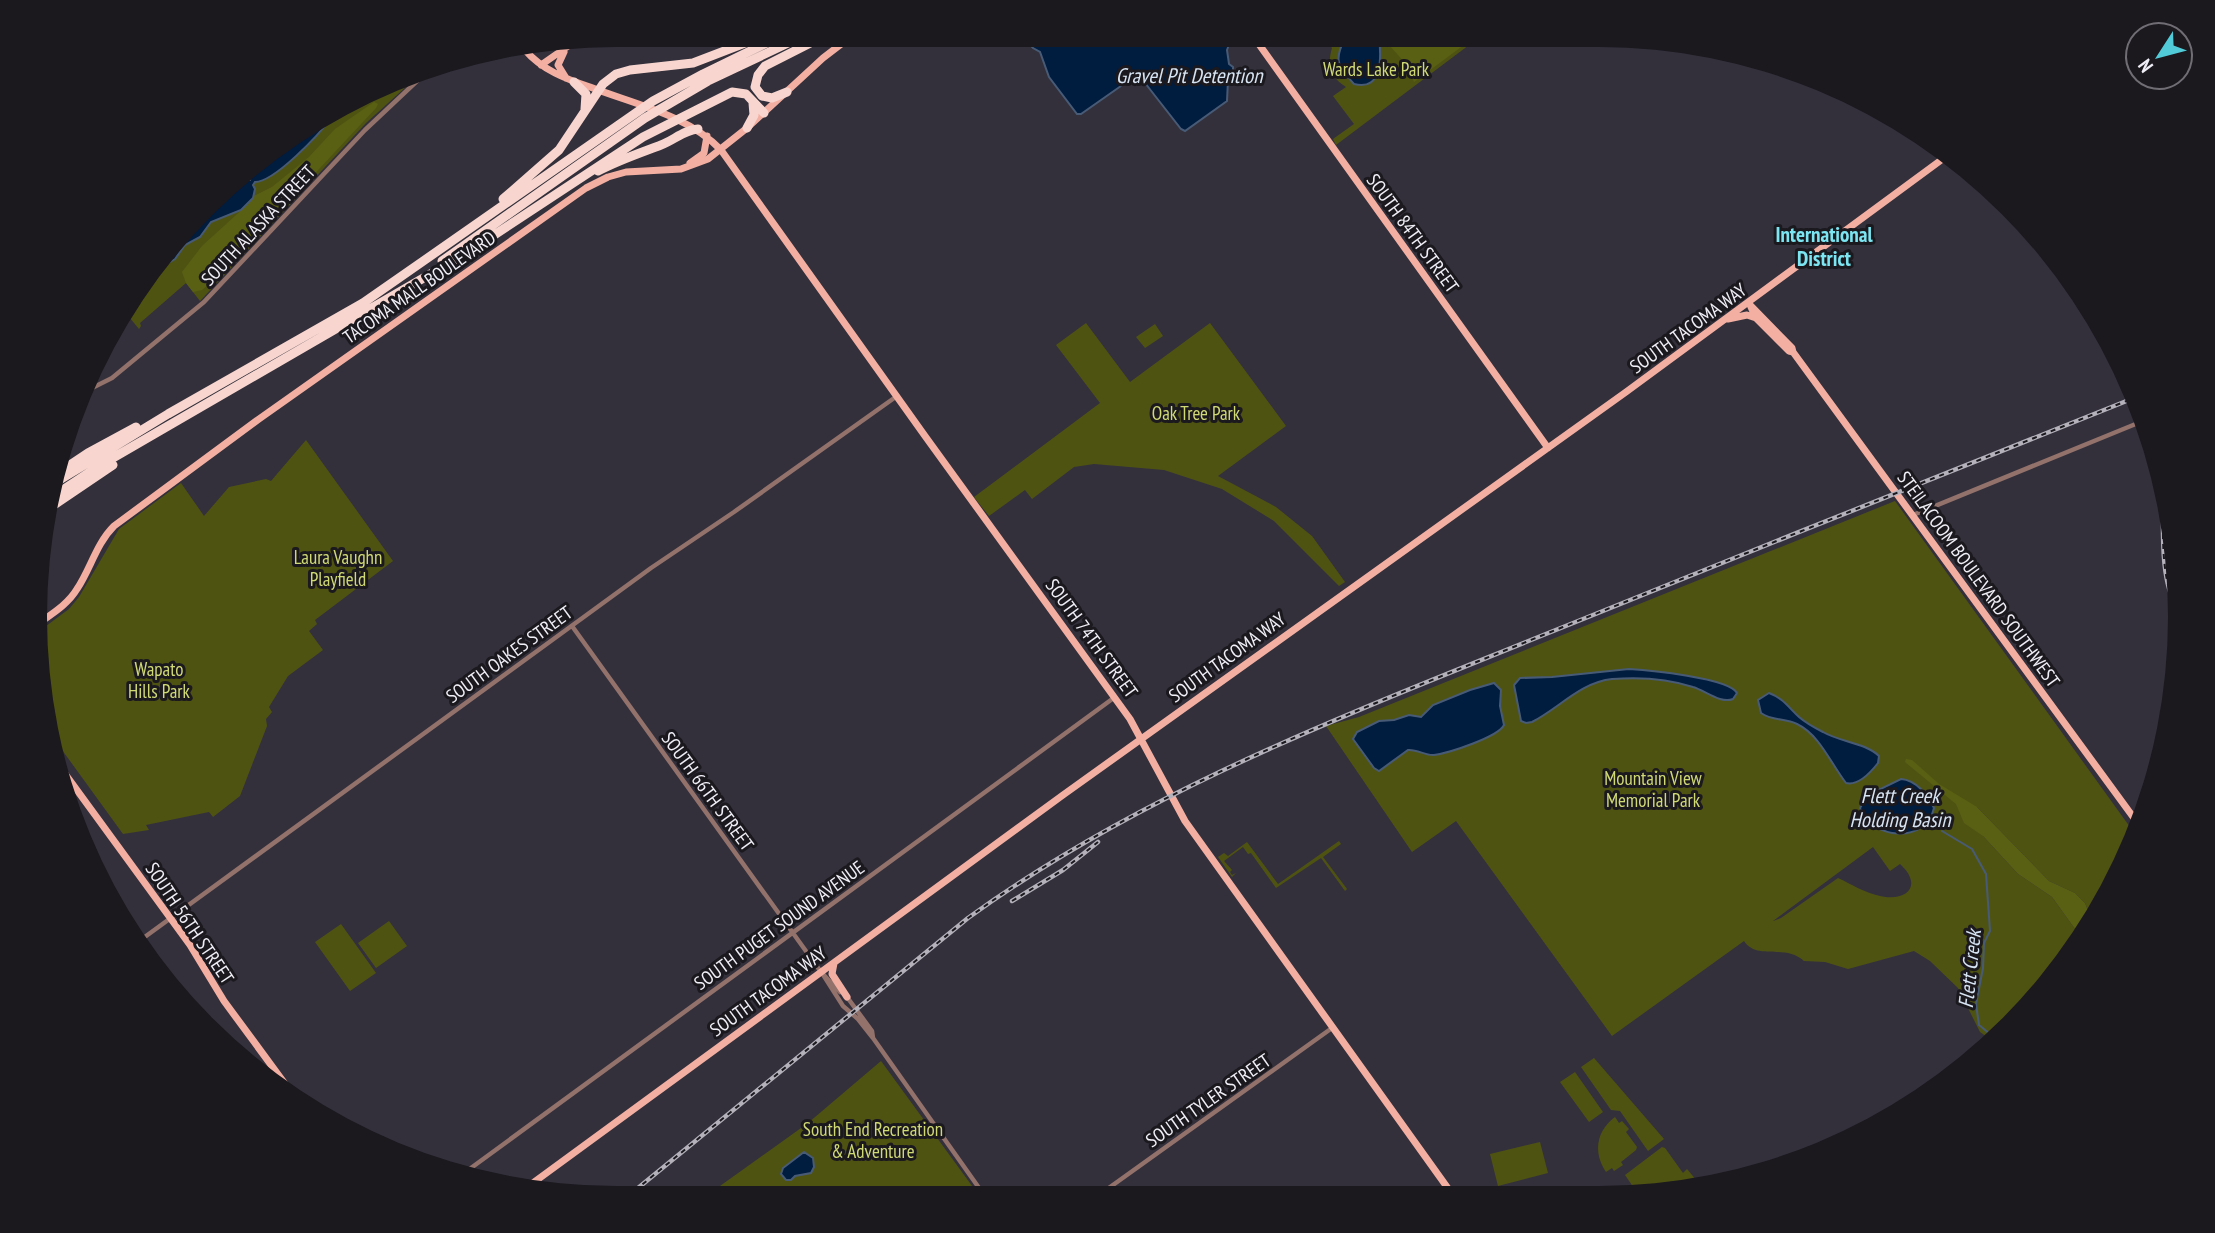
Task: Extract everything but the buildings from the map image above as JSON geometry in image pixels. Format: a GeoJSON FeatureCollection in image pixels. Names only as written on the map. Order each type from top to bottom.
{"type":"FeatureCollection","features":[{"type":"Feature","properties":{"kind":"highway"},"geometry":{"type":"LineString","coordinates":[[452,242],[553,157],[567,142],[608,80],[622,71],[693,63],[735,47]]}},
{"type":"Feature","properties":{"kind":"highway"},"geometry":{"type":"LineString","coordinates":[[65,477],[168,414],[328,324],[452,242],[641,109],[758,47]]}},
{"type":"Feature","properties":{"kind":"highway"},"geometry":{"type":"LineString","coordinates":[[368,311],[645,118],[708,81],[780,47]]}},
{"type":"Feature","properties":{"kind":"highway"},"geometry":{"type":"LineString","coordinates":[[766,111],[755,87],[757,76],[764,68],[803,47]]}},
{"type":"Feature","properties":{"kind":"highway"},"geometry":{"type":"LineString","coordinates":[[570,80],[585,91],[587,99],[579,122]]}},
{"type":"Feature","properties":{"kind":"highway"},"geometry":{"type":"LineString","coordinates":[[755,87],[767,98],[787,92]]}},
{"type":"Feature","properties":{"kind":"highway"},"geometry":{"type":"LineString","coordinates":[[62,491],[99,466],[470,251],[633,143],[722,96],[738,92],[766,111]]}},
{"type":"Feature","properties":{"kind":"highway"},"geometry":{"type":"LineString","coordinates":[[747,128],[754,113],[750,98]]}},
{"type":"Feature","properties":{"kind":"highway"},"geometry":{"type":"LineString","coordinates":[[542,204],[628,156],[659,146],[686,131],[698,129]]}},
{"type":"Feature","properties":{"kind":"highway"},"geometry":{"type":"LineString","coordinates":[[58,504],[93,477],[243,384]]}},
{"type":"Feature","properties":{"kind":"highway"},"geometry":{"type":"LineString","coordinates":[[67,467],[125,432],[168,414]]}},
{"type":"Feature","properties":{"kind":"main road","name":"TACOMA MALL BOULEVARD"},"geometry":{"type":"LineString","coordinates":[[47,616],[73,595],[100,543],[119,521],[595,183],[626,172],[681,169],[705,161],[747,128],[837,47]]}},
{"type":"Feature","properties":{"kind":"main road","name":"SOUTH 84TH STREET"},"geometry":{"type":"LineString","coordinates":[[1261,47],[1548,448]]}},
{"type":"Feature","properties":{"kind":"main road"},"geometry":{"type":"LineString","coordinates":[[568,49],[558,62],[570,80]]}},
{"type":"Feature","properties":{"kind":"main road"},"geometry":{"type":"LineString","coordinates":[[541,65],[564,50]]}},
{"type":"Feature","properties":{"kind":"main road","name":"SOUTH 74TH STREET"},"geometry":{"type":"LineString","coordinates":[[529,54],[541,65],[570,80],[698,129],[721,150],[1115,697],[1142,737],[1185,821],[1446,1186]]}},
{"type":"Feature","properties":{"kind":"main road"},"geometry":{"type":"LineString","coordinates":[[681,169],[704,153],[707,136]]}},
{"type":"Feature","properties":{"kind":"main road","name":"SOUTH TACOMA WAY"},"geometry":{"type":"LineString","coordinates":[[537,1180],[1142,737],[1548,448],[1940,161]]}},
{"type":"Feature","properties":{"kind":"main road","name":"STEILACOOM BOULEVARD SOUTHWEST"},"geometry":{"type":"LineString","coordinates":[[1748,303],[1756,318],[1788,351],[1793,352]]}},
{"type":"Feature","properties":{"kind":"main road","name":"STEILACOOM BOULEVARD SOUTHWEST"},"geometry":{"type":"LineString","coordinates":[[1748,303],[1784,339],[2132,815]]}},
{"type":"Feature","properties":{"kind":"main road"},"geometry":{"type":"LineString","coordinates":[[1724,320],[1743,315],[1756,318]]}},
{"type":"Feature","properties":{"kind":"main road","name":"SOUTH 56TH STREET"},"geometry":{"type":"LineString","coordinates":[[73,785],[190,945],[224,1001],[279,1074]]}},
{"type":"Feature","properties":{"kind":"main road"},"geometry":{"type":"LineString","coordinates":[[834,963],[832,974],[847,997]]}},
{"type":"Feature","properties":{"kind":"street","name":"SOUTH ALASKA STREET"},"geometry":{"type":"LineString","coordinates":[[97,385],[115,375],[204,302],[365,130],[412,86]]}},
{"type":"Feature","properties":{"kind":"street","name":"SOUTH OAKES STREET"},"geometry":{"type":"LineString","coordinates":[[146,936],[572,626],[897,396]]}},
{"type":"Feature","properties":{"kind":"street"},"geometry":{"type":"LineString","coordinates":[[1913,515],[2134,425]]}},
{"type":"Feature","properties":{"kind":"street","name":"SOUTH 66TH STREET"},"geometry":{"type":"LineString","coordinates":[[572,626],[821,972],[847,997],[872,1031],[873,1038]]}},
{"type":"Feature","properties":{"kind":"street","name":"SOUTH PUGET SOUND AVENUE"},"geometry":{"type":"LineString","coordinates":[[473,1167],[1115,697]]}},
{"type":"Feature","properties":{"kind":"street","name":"SOUTH 66TH STREET"},"geometry":{"type":"LineString","coordinates":[[821,972],[843,1006],[873,1038],[978,1186]]}},
{"type":"Feature","properties":{"kind":"street","name":"SOUTH TYLER STREET"},"geometry":{"type":"LineString","coordinates":[[1113,1186],[1333,1028]]}},
{"type":"Feature","properties":{"kind":"green space"},"geometry":{"type":"Polygon","coordinates":[[[1391,47],[1461,47],[1414,82],[1407,65],[1391,47]]]}},
{"type":"Feature","properties":{"kind":"green space","name":"Wards Lake Park"},"geometry":{"type":"Polygon","coordinates":[[[1466,47],[1336,145],[1333,139],[1354,124],[1333,96],[1346,87],[1336,79],[1331,70],[1332,48],[1466,47]]]}},
{"type":"Feature","properties":{"kind":"green space"},"geometry":{"type":"Polygon","coordinates":[[[403,89],[366,123],[200,301],[186,283],[140,323],[139,329],[131,320],[143,300],[189,241],[241,189],[300,143],[365,106],[403,89]]]}},
{"type":"Feature","properties":{"kind":"green space"},"geometry":{"type":"Polygon","coordinates":[[[374,102],[378,104],[220,275],[202,290],[193,292],[182,272],[202,246],[254,196],[272,187],[309,157],[335,129],[374,102]]]}},
{"type":"Feature","properties":{"kind":"green space","name":"Oak Tree Park"},"geometry":{"type":"Polygon","coordinates":[[[1086,323],[1130,382],[1210,323],[1286,426],[1218,476],[1276,507],[1312,536],[1345,582],[1339,586],[1274,521],[1222,489],[1164,470],[1094,464],[1074,467],[1032,499],[1025,490],[989,516],[974,497],[1100,403],[1056,345],[1086,323]]]}},
{"type":"Feature","properties":{"kind":"green space"},"geometry":{"type":"Polygon","coordinates":[[[1155,324],[1163,336],[1145,348],[1136,337],[1155,324]]]}},
{"type":"Feature","properties":{"kind":"green space","name":"Wapato Hills Park"},"geometry":{"type":"Polygon","coordinates":[[[306,440],[393,561],[315,620],[317,624],[309,631],[323,650],[288,676],[269,707],[272,712],[266,719],[267,726],[240,796],[213,817],[209,812],[146,825],[149,830],[123,834],[64,753],[52,691],[47,625],[69,609],[79,597],[119,529],[181,483],[204,516],[229,487],[266,479],[271,481],[306,440]]]}},
{"type":"Feature","properties":{"kind":"green space","name":"Mountain View Memorial Park"},"geometry":{"type":"Polygon","coordinates":[[[1895,501],[2128,824],[2109,868],[2087,908],[2075,893],[2049,881],[1977,807],[1983,836],[2018,874],[2052,897],[2075,929],[2026,992],[1984,1035],[1980,1032],[1958,988],[1930,961],[1914,951],[1848,969],[1825,962],[1804,961],[1788,953],[1756,950],[1744,941],[1612,1036],[1456,821],[1412,852],[1326,726],[1359,717],[1895,501]],[[1873,847],[1773,921],[1838,878],[1880,896],[1897,897],[1904,894],[1909,890],[1911,879],[1900,864],[1890,871],[1873,847]]]}},
{"type":"Feature","properties":{"kind":"green space"},"geometry":{"type":"Polygon","coordinates":[[[1906,759],[1912,760],[1939,784],[1977,807],[2049,881],[2075,893],[2087,908],[2075,929],[2052,897],[2018,874],[1983,836],[1964,823],[1956,804],[1905,762],[1906,759]]]}},
{"type":"Feature","properties":{"kind":"green space"},"geometry":{"type":"Polygon","coordinates":[[[1339,841],[1341,844],[1323,857],[1347,889],[1345,891],[1321,858],[1276,888],[1251,853],[1248,854],[1243,847],[1224,861],[1232,870],[1232,875],[1236,873],[1232,877],[1218,857],[1224,853],[1228,856],[1247,842],[1278,884],[1339,841]]]}},
{"type":"Feature","properties":{"kind":"green space"},"geometry":{"type":"Polygon","coordinates":[[[389,921],[407,946],[376,968],[358,943],[389,921]]]}},
{"type":"Feature","properties":{"kind":"green space"},"geometry":{"type":"Polygon","coordinates":[[[341,924],[376,973],[350,991],[315,942],[341,924]]]}},
{"type":"Feature","properties":{"kind":"green space"},"geometry":{"type":"Polygon","coordinates":[[[1594,1058],[1664,1139],[1648,1151],[1620,1111],[1611,1110],[1581,1067],[1594,1058]]]}},
{"type":"Feature","properties":{"kind":"green space","name":"South End Recreation & Adventure"},"geometry":{"type":"Polygon","coordinates":[[[881,1061],[972,1186],[720,1186],[808,1123],[881,1061]]]}},
{"type":"Feature","properties":{"kind":"green space"},"geometry":{"type":"Polygon","coordinates":[[[1575,1072],[1603,1112],[1589,1122],[1560,1082],[1575,1072]]]}},
{"type":"Feature","properties":{"kind":"green space"},"geometry":{"type":"Polygon","coordinates":[[[1615,1117],[1629,1129],[1626,1132],[1637,1147],[1621,1162],[1623,1165],[1614,1171],[1612,1168],[1606,1172],[1599,1157],[1600,1136],[1615,1117]]]}},
{"type":"Feature","properties":{"kind":"green space"},"geometry":{"type":"Polygon","coordinates":[[[1540,1142],[1548,1173],[1498,1186],[1490,1154],[1540,1142]]]}},
{"type":"Feature","properties":{"kind":"green space"},"geometry":{"type":"Polygon","coordinates":[[[1662,1147],[1683,1173],[1687,1169],[1694,1178],[1632,1185],[1625,1175],[1662,1147]]]}},
{"type":"Feature","properties":{"kind":"water","name":"Gravel Pit Detention"},"geometry":{"type":"Polygon","coordinates":[[[1228,47],[1233,76],[1228,80],[1227,101],[1185,131],[1138,74],[1081,114],[1077,114],[1049,77],[1040,52],[1033,48],[1228,47]]]}},
{"type":"Feature","properties":{"kind":"water"},"geometry":{"type":"Polygon","coordinates":[[[1341,47],[1380,47],[1376,77],[1364,85],[1354,84],[1340,66],[1341,47]]]}},
{"type":"Feature","properties":{"kind":"water"},"geometry":{"type":"Polygon","coordinates":[[[320,131],[284,166],[263,180],[255,182],[253,198],[241,210],[211,222],[200,237],[186,244],[241,189],[300,143],[320,131]]]}},
{"type":"Feature","properties":{"kind":"water"},"geometry":{"type":"Polygon","coordinates":[[[1629,669],[1704,679],[1731,688],[1737,693],[1733,699],[1724,700],[1674,682],[1612,679],[1580,690],[1532,722],[1521,721],[1514,685],[1520,678],[1629,669]]]}},
{"type":"Feature","properties":{"kind":"water"},"geometry":{"type":"Polygon","coordinates":[[[1494,683],[1501,690],[1500,706],[1504,725],[1500,730],[1472,744],[1434,755],[1408,750],[1379,771],[1353,739],[1357,732],[1379,721],[1409,715],[1421,717],[1433,705],[1494,683]]]}},
{"type":"Feature","properties":{"kind":"water","name":"Flett Creek Holding Basin"},"geometry":{"type":"Polygon","coordinates":[[[1769,693],[1782,700],[1814,727],[1874,752],[1879,756],[1878,763],[1860,780],[1846,783],[1819,742],[1805,729],[1792,722],[1761,713],[1758,700],[1769,693]]]}},
{"type":"Feature","properties":{"kind":"water","name":"Flett Creek Holding Basin"},"geometry":{"type":"Polygon","coordinates":[[[1901,779],[1912,782],[1921,789],[1934,808],[1929,820],[1921,828],[1898,834],[1875,826],[1860,808],[1868,795],[1901,779]]]}},
{"type":"Feature","properties":{"kind":"water"},"geometry":{"type":"Polygon","coordinates":[[[804,1152],[813,1158],[814,1167],[811,1173],[786,1180],[781,1174],[783,1168],[804,1152]]]}},
{"type":"Feature","properties":{"kind":"waterway","name":"Flett Creek"},"geometry":{"type":"LineString","coordinates":[[1942,831],[1972,849],[1986,874],[1990,931],[1984,943],[1983,968],[1976,1004],[1979,1025],[1987,1032]]}},
{"type":"Feature","properties":{"kind":"railway"},"geometry":{"type":"LineString","coordinates":[[640,1186],[968,918],[1033,874],[1168,797],[1238,763],[1381,701],[2125,402]]}},
{"type":"Feature","properties":{"kind":"railway"},"geometry":{"type":"LineString","coordinates":[[2164,554],[2167,582]]}},
{"type":"Feature","properties":{"kind":"railway"},"geometry":{"type":"LineString","coordinates":[[1012,901],[1063,870],[1098,842]]}},
{"type":"Feature","properties":{"kind":"district","name":"International District"},"geometry":{"type":"Point","coordinates":[1824,247]}},
{"type":"Feature","properties":{"kind":"park label","name":"Laura Vaughn Playfield"},"geometry":{"type":"Point","coordinates":[338,568]}}]}
